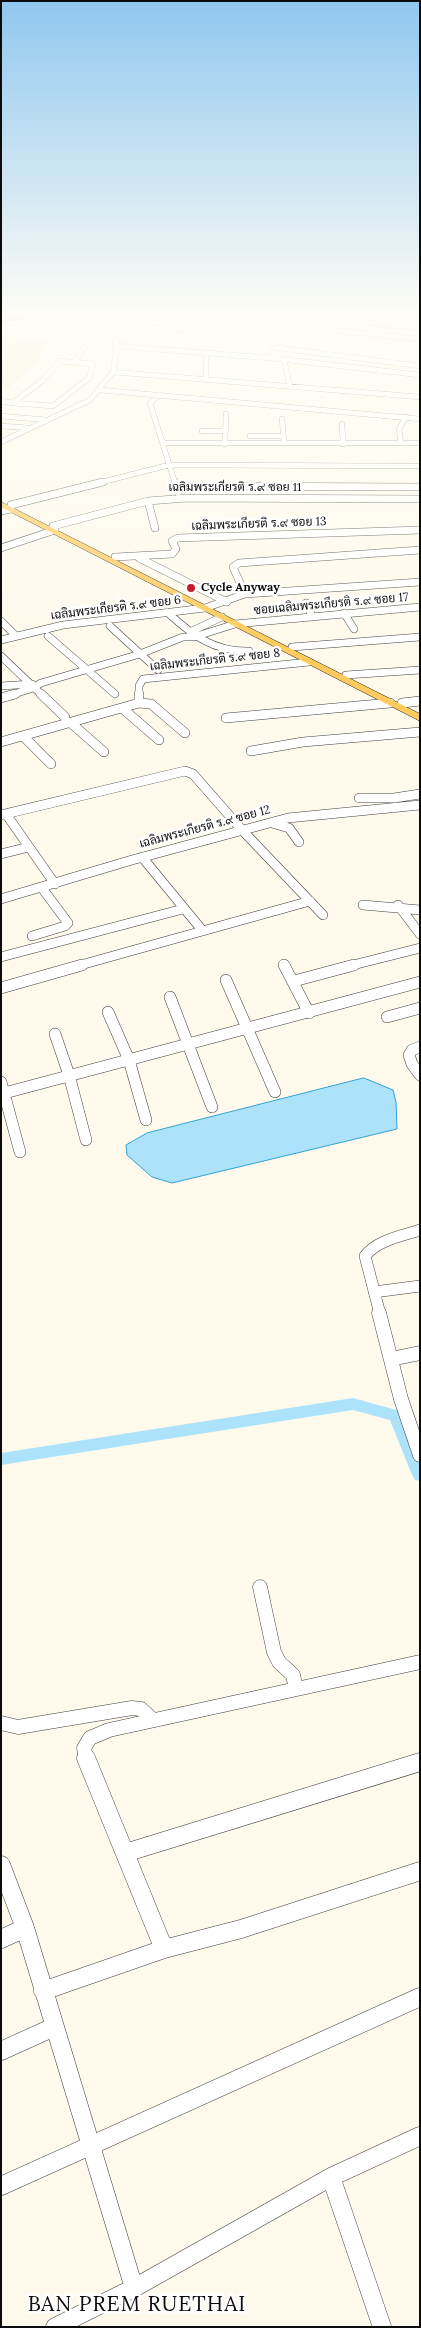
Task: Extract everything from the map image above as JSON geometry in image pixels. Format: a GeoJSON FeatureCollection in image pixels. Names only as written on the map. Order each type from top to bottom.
{"type":"FeatureCollection","features":[{"type":"Feature","properties":{"kind":"main road"},"geometry":{"type":"LineString","coordinates":[[5,506],[58,530],[420,712]]}},
{"type":"Feature","properties":{"kind":"main road"},"geometry":{"type":"LineString","coordinates":[[89,546],[115,557],[208,607],[222,617],[240,623],[309,662],[420,718]]}},
{"type":"Feature","properties":{"kind":"street"},"geometry":{"type":"LineString","coordinates":[[1,426],[31,428]]}},
{"type":"Feature","properties":{"kind":"street"},"geometry":{"type":"LineString","coordinates":[[1,442],[36,426]]}},
{"type":"Feature","properties":{"kind":"street"},"geometry":{"type":"LineString","coordinates":[[158,426],[177,486],[179,499]]}},
{"type":"Feature","properties":{"kind":"street"},"geometry":{"type":"LineString","coordinates":[[225,444],[226,426]]}},
{"type":"Feature","properties":{"kind":"street"},"geometry":{"type":"LineString","coordinates":[[282,426],[284,444]]}},
{"type":"Feature","properties":{"kind":"street"},"geometry":{"type":"LineString","coordinates":[[342,426],[344,444]]}},
{"type":"Feature","properties":{"kind":"street"},"geometry":{"type":"LineString","coordinates":[[401,426],[399,429],[401,443]]}},
{"type":"Feature","properties":{"kind":"street"},"geometry":{"type":"LineString","coordinates":[[202,431],[226,431]]}},
{"type":"Feature","properties":{"kind":"street"},"geometry":{"type":"LineString","coordinates":[[250,436],[283,436]]}},
{"type":"Feature","properties":{"kind":"street"},"geometry":{"type":"LineString","coordinates":[[164,443],[377,445],[420,443]]}},
{"type":"Feature","properties":{"kind":"street"},"geometry":{"type":"LineString","coordinates":[[5,506],[169,465],[420,466]]}},
{"type":"Feature","properties":{"kind":"street"},"geometry":{"type":"LineString","coordinates":[[177,486],[420,487]]}},
{"type":"Feature","properties":{"kind":"street"},"geometry":{"type":"LineString","coordinates":[[272,498],[272,508]]}},
{"type":"Feature","properties":{"kind":"street","name":"เฉลิมพระเกียรติ ร.๙ ซอย 11"},"geometry":{"type":"LineString","coordinates":[[1,548],[148,500],[272,498],[420,499]]}},
{"type":"Feature","properties":{"kind":"street"},"geometry":{"type":"LineString","coordinates":[[148,500],[155,528]]}},
{"type":"Feature","properties":{"kind":"street","name":"เฉลิมพระเกียรติ ร.๙ ซอย 13"},"geometry":{"type":"LineString","coordinates":[[115,557],[172,554],[176,549],[172,541],[178,538],[420,530]]}},
{"type":"Feature","properties":{"kind":"street"},"geometry":{"type":"LineString","coordinates":[[420,550],[239,563],[233,568],[245,594],[420,582]]}},
{"type":"Feature","properties":{"kind":"street"},"geometry":{"type":"LineString","coordinates":[[138,557],[227,602]]}},
{"type":"Feature","properties":{"kind":"street","name":"เฉลิมพระเกียรติ ร.๙ ซอย 6"},"geometry":{"type":"LineString","coordinates":[[1,640],[63,624],[208,607],[227,602],[245,594]]}},
{"type":"Feature","properties":{"kind":"street"},"geometry":{"type":"LineString","coordinates":[[306,603],[312,616]]}},
{"type":"Feature","properties":{"kind":"street","name":"ซอยเฉลิมพระเกียรติ ร.๙ ซอย 17"},"geometry":{"type":"LineString","coordinates":[[188,636],[240,623],[420,607]]}},
{"type":"Feature","properties":{"kind":"street"},"geometry":{"type":"LineString","coordinates":[[167,612],[188,636],[222,651],[249,651]]}},
{"type":"Feature","properties":{"kind":"street"},"geometry":{"type":"LineString","coordinates":[[344,613],[354,629]]}},
{"type":"Feature","properties":{"kind":"street"},"geometry":{"type":"LineString","coordinates":[[302,616],[308,627]]}},
{"type":"Feature","properties":{"kind":"street"},"geometry":{"type":"LineString","coordinates":[[1,698],[30,686],[140,654],[188,636],[222,617]]}},
{"type":"Feature","properties":{"kind":"street"},"geometry":{"type":"LineString","coordinates":[[1,621],[16,636]]}},
{"type":"Feature","properties":{"kind":"street"},"geometry":{"type":"LineString","coordinates":[[110,626],[158,670]]}},
{"type":"Feature","properties":{"kind":"street"},"geometry":{"type":"LineString","coordinates":[[371,630],[378,641]]}},
{"type":"Feature","properties":{"kind":"street"},"geometry":{"type":"LineString","coordinates":[[48,636],[115,694]]}},
{"type":"Feature","properties":{"kind":"street"},"geometry":{"type":"LineString","coordinates":[[292,647],[420,637]]}},
{"type":"Feature","properties":{"kind":"street"},"geometry":{"type":"LineString","coordinates":[[1,656],[30,686],[104,752]]}},
{"type":"Feature","properties":{"kind":"street","name":"เฉลิมพระเกียรติ ร.๙ ซอย 8"},"geometry":{"type":"LineString","coordinates":[[140,703],[139,686],[142,679],[309,662]]}},
{"type":"Feature","properties":{"kind":"street"},"geometry":{"type":"LineString","coordinates":[[346,674],[420,670]]}},
{"type":"Feature","properties":{"kind":"street"},"geometry":{"type":"LineString","coordinates":[[1,686],[30,686]]}},
{"type":"Feature","properties":{"kind":"street"},"geometry":{"type":"LineString","coordinates":[[402,703],[420,701]]}},
{"type":"Feature","properties":{"kind":"street"},"geometry":{"type":"LineString","coordinates":[[1,742],[68,720],[140,703],[151,704],[185,733]]}},
{"type":"Feature","properties":{"kind":"street"},"geometry":{"type":"LineString","coordinates":[[226,718],[390,703]]}},
{"type":"Feature","properties":{"kind":"street"},"geometry":{"type":"LineString","coordinates":[[122,708],[159,740]]}},
{"type":"Feature","properties":{"kind":"street"},"geometry":{"type":"LineString","coordinates":[[251,750],[303,742],[420,732]]}},
{"type":"Feature","properties":{"kind":"street"},"geometry":{"type":"LineString","coordinates":[[23,736],[51,764]]}},
{"type":"Feature","properties":{"kind":"street"},"geometry":{"type":"LineString","coordinates":[[55,884],[4,814],[185,771],[193,774],[242,830],[323,915]]}},
{"type":"Feature","properties":{"kind":"street"},"geometry":{"type":"LineString","coordinates":[[359,798],[394,798],[420,794]]}},
{"type":"Feature","properties":{"kind":"street","name":"เฉลิมพระเกียรติ ร.๙ ซอย 12"},"geometry":{"type":"LineString","coordinates":[[1,899],[142,857],[270,822],[308,814],[420,805]]}},
{"type":"Feature","properties":{"kind":"street"},"geometry":{"type":"LineString","coordinates":[[270,822],[289,828],[299,842]]}},
{"type":"Feature","properties":{"kind":"street"},"geometry":{"type":"LineString","coordinates":[[1,854],[29,847]]}},
{"type":"Feature","properties":{"kind":"street"},"geometry":{"type":"LineString","coordinates":[[142,857],[202,930]]}},
{"type":"Feature","properties":{"kind":"street"},"geometry":{"type":"LineString","coordinates":[[32,936],[65,926],[68,923],[42,888]]}},
{"type":"Feature","properties":{"kind":"street"},"geometry":{"type":"LineString","coordinates":[[1,988],[310,901]]}},
{"type":"Feature","properties":{"kind":"street"},"geometry":{"type":"LineString","coordinates":[[396,907],[420,903]]}},
{"type":"Feature","properties":{"kind":"street"},"geometry":{"type":"LineString","coordinates":[[363,905],[420,910]]}},
{"type":"Feature","properties":{"kind":"street"},"geometry":{"type":"LineString","coordinates":[[396,907],[420,934]]}},
{"type":"Feature","properties":{"kind":"street"},"geometry":{"type":"LineString","coordinates":[[1,957],[183,909]]}},
{"type":"Feature","properties":{"kind":"street"},"geometry":{"type":"LineString","coordinates":[[294,981],[420,948]]}},
{"type":"Feature","properties":{"kind":"street"},"geometry":{"type":"LineString","coordinates":[[284,964],[310,1013]]}},
{"type":"Feature","properties":{"kind":"street"},"geometry":{"type":"LineString","coordinates":[[226,980],[275,1092]]}},
{"type":"Feature","properties":{"kind":"street"},"geometry":{"type":"LineString","coordinates":[[20,1152],[2,1090],[190,1045],[420,982]]}},
{"type":"Feature","properties":{"kind":"street"},"geometry":{"type":"LineString","coordinates":[[170,997],[190,1045],[212,1108]]}},
{"type":"Feature","properties":{"kind":"street"},"geometry":{"type":"LineString","coordinates":[[387,1017],[420,1008]]}},
{"type":"Feature","properties":{"kind":"street"},"geometry":{"type":"LineString","coordinates":[[108,1012],[129,1060],[146,1120]]}},
{"type":"Feature","properties":{"kind":"street"},"geometry":{"type":"LineString","coordinates":[[55,1034],[70,1075],[86,1140]]}},
{"type":"Feature","properties":{"kind":"street"},"geometry":{"type":"LineString","coordinates":[[420,1047],[412,1050],[409,1055],[412,1064],[420,1075]]}},
{"type":"Feature","properties":{"kind":"street"},"geometry":{"type":"LineString","coordinates":[[420,1230],[379,1244],[370,1249],[365,1256],[401,1399],[415,1420],[420,1455]]}},
{"type":"Feature","properties":{"kind":"street"},"geometry":{"type":"LineString","coordinates":[[374,1292],[420,1286]]}},
{"type":"Feature","properties":{"kind":"street"},"geometry":{"type":"LineString","coordinates":[[391,1359],[420,1353]]}},
{"type":"Feature","properties":{"kind":"street"},"geometry":{"type":"LineString","coordinates":[[260,1587],[274,1652],[279,1662],[293,1675],[296,1689]]}},
{"type":"Feature","properties":{"kind":"street"},"geometry":{"type":"LineString","coordinates":[[164,1950],[86,1760],[84,1748],[90,1738],[110,1730],[153,1720],[420,1662]]}},
{"type":"Feature","properties":{"kind":"street"},"geometry":{"type":"LineString","coordinates":[[1,1723],[18,1727],[132,1708],[141,1709],[153,1720]]}},
{"type":"Feature","properties":{"kind":"street"},"geometry":{"type":"LineString","coordinates":[[125,1853],[420,1762]]}},
{"type":"Feature","properties":{"kind":"street"},"geometry":{"type":"LineString","coordinates":[[1,1865],[25,1928],[134,2288]]}},
{"type":"Feature","properties":{"kind":"street"},"geometry":{"type":"LineString","coordinates":[[43,1990],[164,1950],[240,1929],[420,1871]]}},
{"type":"Feature","properties":{"kind":"street"},"geometry":{"type":"LineString","coordinates":[[1,1939],[25,1928]]}},
{"type":"Feature","properties":{"kind":"street"},"geometry":{"type":"LineString","coordinates":[[1,2186],[420,1997]]}},
{"type":"Feature","properties":{"kind":"street"},"geometry":{"type":"LineString","coordinates":[[1,2051],[54,2027]]}},
{"type":"Feature","properties":{"kind":"street"},"geometry":{"type":"LineString","coordinates":[[55,2327],[134,2288],[331,2177],[420,2136]]}},
{"type":"Feature","properties":{"kind":"street"},"geometry":{"type":"LineString","coordinates":[[331,2177],[382,2327]]}},
{"type":"Feature","properties":{"kind":"water"},"geometry":{"type":"Polygon","coordinates":[[[364,1078],[393,1090],[396,1102],[397,1129],[172,1183],[152,1177],[127,1155],[126,1145],[147,1133],[364,1078]]]}},
{"type":"Feature","properties":{"kind":"waterway"},"geometry":{"type":"LineString","coordinates":[[1,1459],[171,1434],[353,1404],[395,1415],[420,1475]]}},
{"type":"Feature","properties":{"kind":"place","name":"Cycle Anyway"},"geometry":{"type":"Point","coordinates":[191,588]}},
{"type":"Feature","properties":{"kind":"district","name":"BAN PREM RUETHAI"},"geometry":{"type":"Point","coordinates":[137,2305]}}]}
